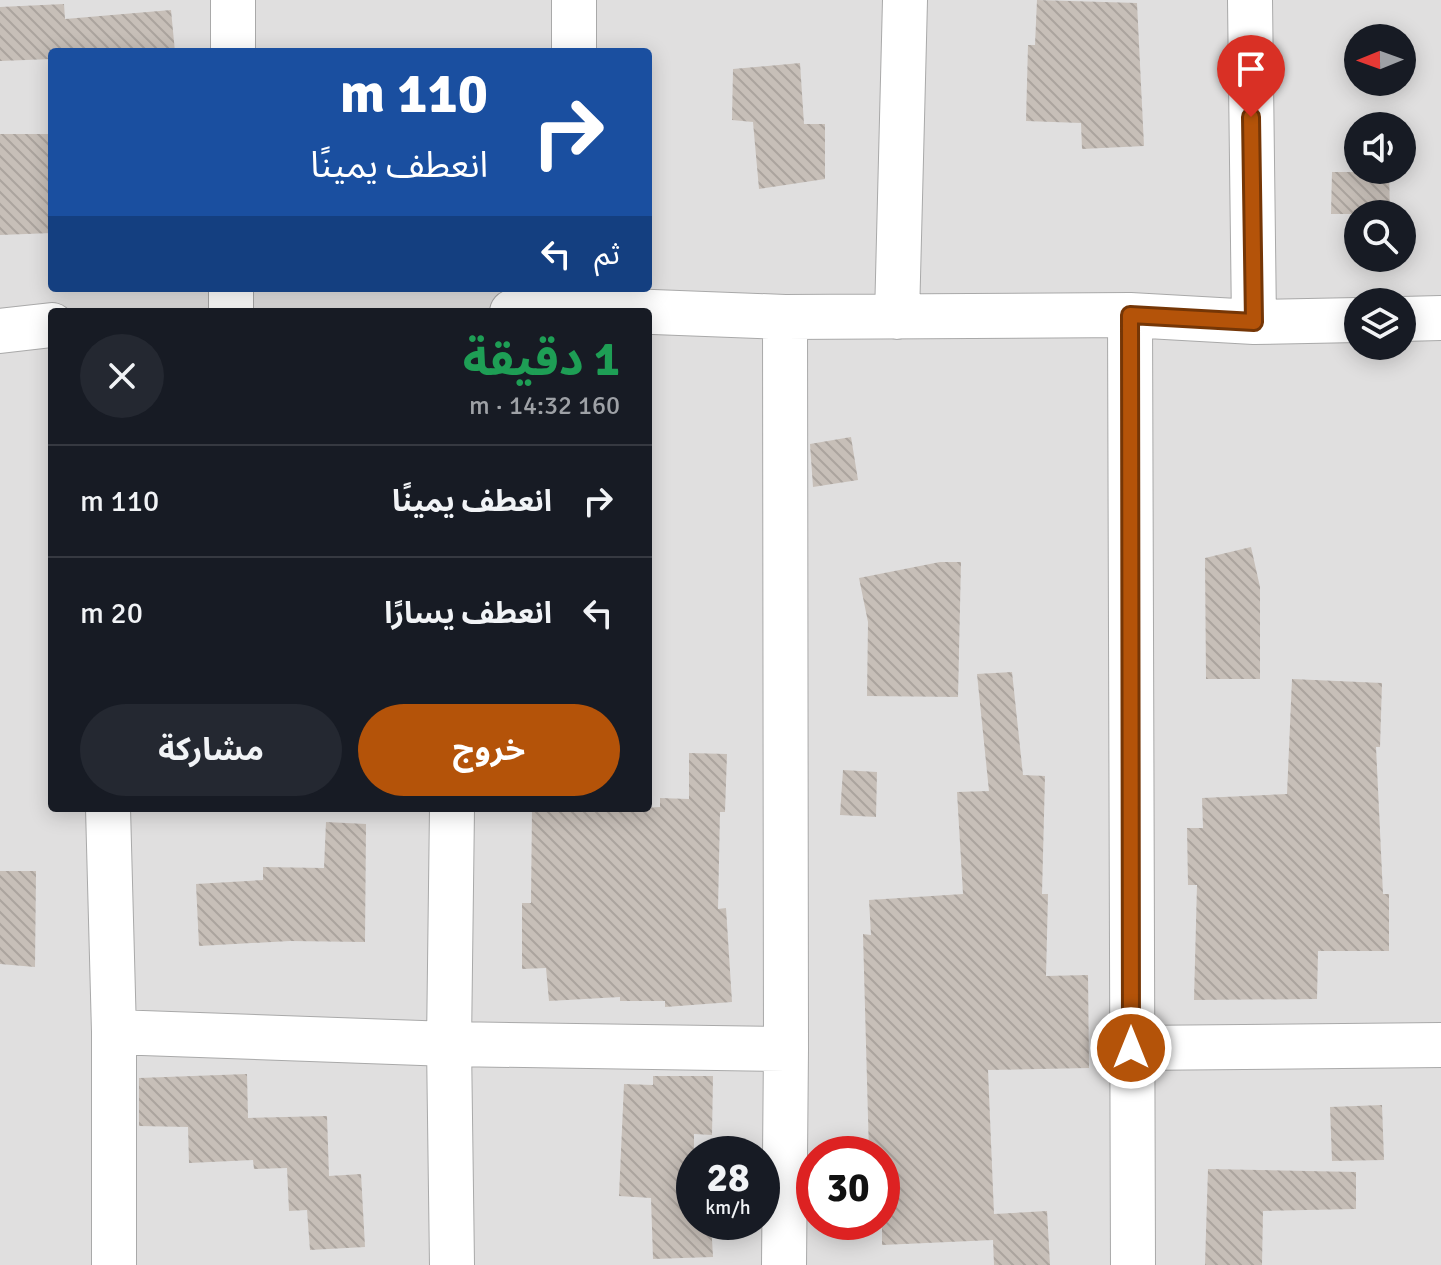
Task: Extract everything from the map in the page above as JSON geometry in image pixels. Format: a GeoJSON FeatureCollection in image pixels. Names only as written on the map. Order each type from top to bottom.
{"type":"FeatureCollection","features":[{"type":"Feature","properties":{"kind":"street"},"geometry":{"type":"LineString","coordinates":[[233,0],[233,48]]}},
{"type":"Feature","properties":{"kind":"street"},"geometry":{"type":"LineString","coordinates":[[574,0],[574,48]]}},
{"type":"Feature","properties":{"kind":"street"},"geometry":{"type":"LineString","coordinates":[[897,317],[905,0]]}},
{"type":"Feature","properties":{"kind":"street"},"geometry":{"type":"LineString","coordinates":[[1250,0],[1254,322]]}},
{"type":"Feature","properties":{"kind":"street"},"geometry":{"type":"LineString","coordinates":[[530,308],[575,298],[785,317],[1130,315],[1254,322],[1344,320]]}},
{"type":"Feature","properties":{"kind":"street"},"geometry":{"type":"LineString","coordinates":[[1130,315],[1133,1265]]}},
{"type":"Feature","properties":{"kind":"street"},"geometry":{"type":"LineString","coordinates":[[784,1265],[785,317]]}},
{"type":"Feature","properties":{"kind":"street"},"geometry":{"type":"LineString","coordinates":[[1416,319],[1441,318]]}},
{"type":"Feature","properties":{"kind":"street"},"geometry":{"type":"LineString","coordinates":[[0,331],[48,325]]}},
{"type":"Feature","properties":{"kind":"street"},"geometry":{"type":"LineString","coordinates":[[108,812],[114,1032],[114,1265]]}},
{"type":"Feature","properties":{"kind":"street"},"geometry":{"type":"LineString","coordinates":[[452,812],[449,1044],[452,1265]]}},
{"type":"Feature","properties":{"kind":"street"},"geometry":{"type":"LineString","coordinates":[[114,1032],[449,1044],[786,1049]]}},
{"type":"Feature","properties":{"kind":"street"},"geometry":{"type":"LineString","coordinates":[[1131,1048],[1441,1045]]}},
{"type":"Feature","properties":{"kind":"shaded area"},"geometry":{"type":"Polygon","coordinates":[[[0,0],[1441,0],[1441,1265],[0,1265],[0,0]]]}},
{"type":"Feature","properties":{"kind":"building"},"geometry":{"type":"Polygon","coordinates":[[[1037,0],[1137,3],[1144,146],[1082,149],[1081,123],[1026,121],[1028,45],[1035,45],[1037,0]]]}},
{"type":"Feature","properties":{"kind":"building"},"geometry":{"type":"Polygon","coordinates":[[[64,4],[65,19],[171,10],[175,48],[48,48],[48,59],[0,61],[0,7],[64,4]]]}},
{"type":"Feature","properties":{"kind":"building"},"geometry":{"type":"Polygon","coordinates":[[[800,63],[804,124],[825,124],[825,179],[759,189],[753,122],[732,120],[733,69],[800,63]]]}},
{"type":"Feature","properties":{"kind":"building"},"geometry":{"type":"Polygon","coordinates":[[[0,134],[48,134],[48,233],[0,235],[0,134]]]}},
{"type":"Feature","properties":{"kind":"building"},"geometry":{"type":"Polygon","coordinates":[[[1332,172],[1344,172],[1344,184],[1389,184],[1390,200],[1344,200],[1344,214],[1331,214],[1332,172]]]}},
{"type":"Feature","properties":{"kind":"building"},"geometry":{"type":"Polygon","coordinates":[[[851,437],[858,480],[813,487],[810,444],[851,437]]]}},
{"type":"Feature","properties":{"kind":"building"},"geometry":{"type":"Polygon","coordinates":[[[1251,547],[1260,587],[1260,679],[1206,679],[1205,558],[1251,547]]]}},
{"type":"Feature","properties":{"kind":"building"},"geometry":{"type":"Polygon","coordinates":[[[940,562],[961,562],[958,697],[867,696],[868,622],[859,578],[940,562]]]}},
{"type":"Feature","properties":{"kind":"building"},"geometry":{"type":"Polygon","coordinates":[[[1012,672],[1023,775],[1045,776],[1042,894],[1048,894],[1046,976],[1088,975],[1089,1068],[988,1070],[994,1214],[1047,1211],[1050,1265],[994,1265],[993,1240],[882,1245],[882,1240],[900,1240],[900,1136],[869,1136],[863,934],[871,935],[869,900],[963,894],[957,792],[989,791],[977,674],[1012,672]]]}},
{"type":"Feature","properties":{"kind":"building"},"geometry":{"type":"Polygon","coordinates":[[[1292,679],[1382,683],[1380,747],[1376,747],[1383,894],[1389,894],[1389,951],[1318,951],[1317,999],[1194,1000],[1197,885],[1188,885],[1187,828],[1203,828],[1202,798],[1287,794],[1292,679]]]}},
{"type":"Feature","properties":{"kind":"building"},"geometry":{"type":"Polygon","coordinates":[[[689,753],[727,754],[725,812],[720,812],[718,909],[726,908],[732,1002],[665,1007],[665,1001],[620,1001],[620,997],[549,1001],[546,968],[522,969],[522,903],[531,903],[532,812],[652,812],[652,807],[660,807],[660,798],[689,799],[689,753]]]}},
{"type":"Feature","properties":{"kind":"building"},"geometry":{"type":"Polygon","coordinates":[[[843,770],[877,772],[876,817],[840,815],[843,770]]]}},
{"type":"Feature","properties":{"kind":"building"},"geometry":{"type":"Polygon","coordinates":[[[326,822],[366,824],[365,942],[290,941],[199,946],[196,884],[263,880],[263,867],[324,868],[326,822]]]}},
{"type":"Feature","properties":{"kind":"building"},"geometry":{"type":"Polygon","coordinates":[[[0,871],[36,871],[35,967],[0,964],[0,871]]]}},
{"type":"Feature","properties":{"kind":"building"},"geometry":{"type":"Polygon","coordinates":[[[247,1074],[248,1118],[327,1116],[329,1176],[361,1174],[365,1247],[310,1250],[307,1210],[289,1211],[287,1168],[254,1169],[253,1160],[189,1163],[188,1127],[139,1126],[139,1078],[247,1074]]]}},
{"type":"Feature","properties":{"kind":"building"},"geometry":{"type":"Polygon","coordinates":[[[653,1076],[713,1076],[712,1135],[676,1136],[676,1240],[712,1240],[713,1257],[653,1259],[651,1198],[619,1196],[624,1084],[653,1085],[653,1076]]]}},
{"type":"Feature","properties":{"kind":"building"},"geometry":{"type":"Polygon","coordinates":[[[1382,1105],[1384,1160],[1332,1161],[1330,1107],[1382,1105]]]}},
{"type":"Feature","properties":{"kind":"building"},"geometry":{"type":"Polygon","coordinates":[[[1208,1169],[1356,1172],[1356,1209],[1263,1211],[1262,1265],[1205,1265],[1208,1169]]]}},
{"type":"Feature","properties":{"kind":"route"},"geometry":{"type":"LineString","coordinates":[[1131,1048],[1130,315],[1254,322],[1251,117]]}}]}
